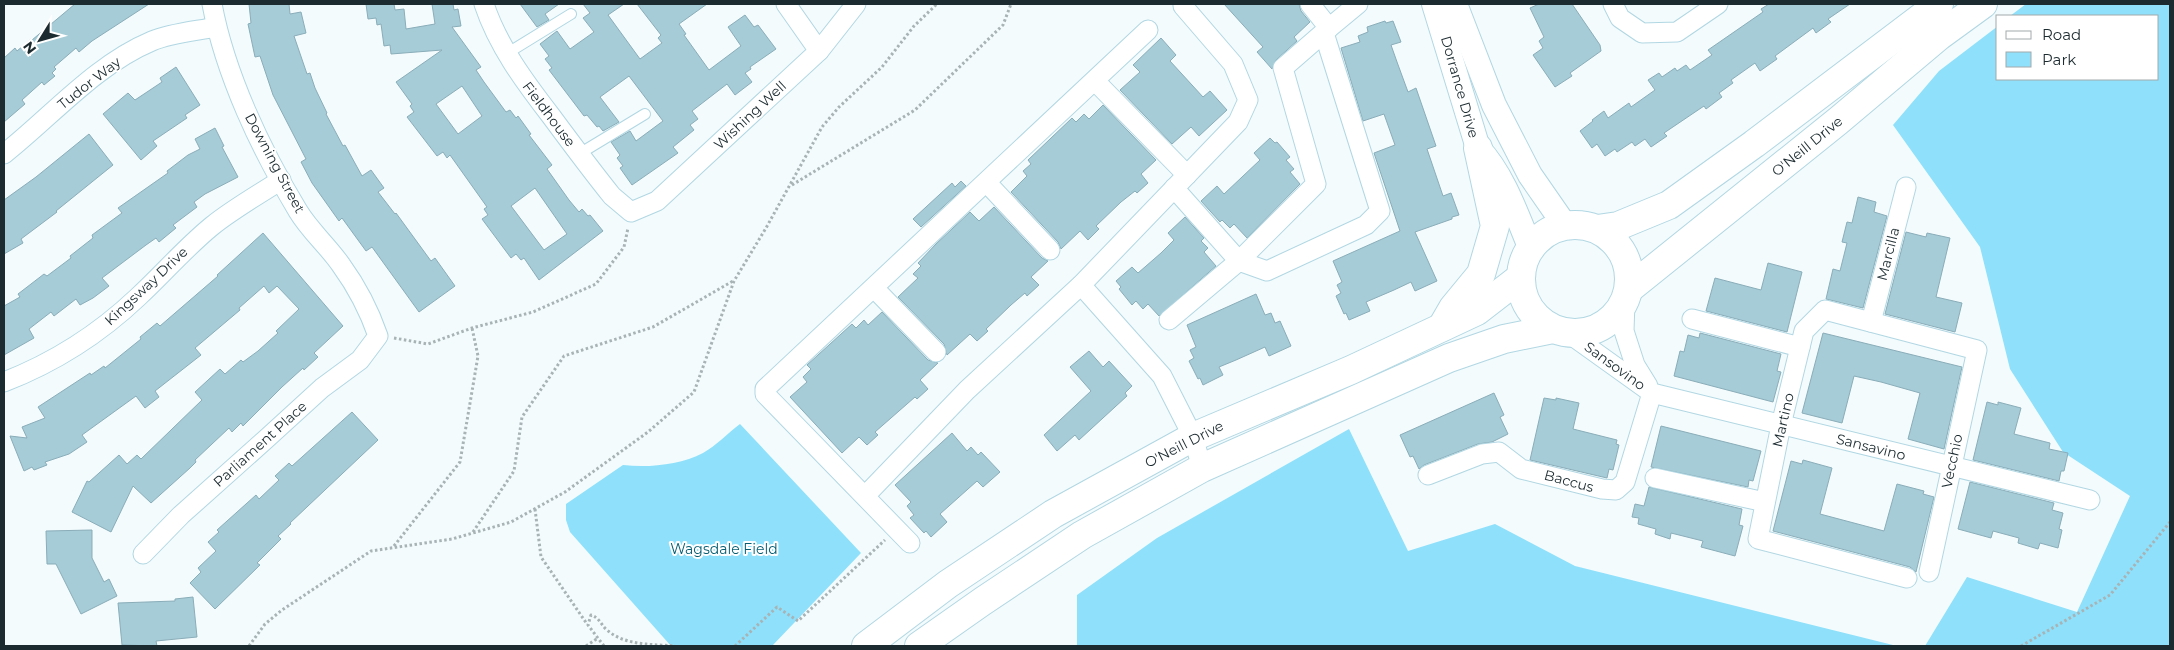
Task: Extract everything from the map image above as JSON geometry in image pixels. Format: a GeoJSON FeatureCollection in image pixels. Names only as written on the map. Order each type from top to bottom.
{"type":"FeatureCollection","features":[{"type":"Feature","properties":{"kind":"main road"},"geometry":{"type":"LineString","coordinates":[[1597,229],[1618,226],[1669,205],[1762,138],[1939,4]]}},
{"type":"Feature","properties":{"kind":"main road","name":"O'Neill Drive"},"geometry":{"type":"LineString","coordinates":[[919,646],[1082,535],[1202,468],[1449,358],[1504,339],[1562,332],[1588,333],[1605,326],[1616,316],[1628,295],[1939,36],[1983,4]]}},
{"type":"Feature","properties":{"kind":"main road"},"geometry":{"type":"LineString","coordinates":[[1441,328],[1453,308],[1481,274],[1495,226],[1478,148]]}},
{"type":"Feature","properties":{"kind":"main road"},"geometry":{"type":"LineString","coordinates":[[1562,332],[1528,305],[1522,289],[1520,271],[1525,255],[1534,240],[1564,224],[1581,224],[1597,229],[1611,239],[1621,252],[1628,268],[1628,295]]}},
{"type":"Feature","properties":{"kind":"main road","name":"O'Neill Drive"},"geometry":{"type":"LineString","coordinates":[[866,646],[948,584],[1053,514],[1193,437],[1351,370],[1477,311],[1521,277]]}},
{"type":"Feature","properties":{"kind":"street","name":"Downing Street"},"geometry":{"type":"LineString","coordinates":[[212,4],[216,27],[240,97],[281,180],[299,213],[341,265],[368,307],[378,336]]}},
{"type":"Feature","properties":{"kind":"street","name":"Fieldhouse"},"geometry":{"type":"LineString","coordinates":[[484,4],[506,54],[612,196],[631,212]]}},
{"type":"Feature","properties":{"kind":"street"},"geometry":{"type":"LineString","coordinates":[[786,4],[819,50]]}},
{"type":"Feature","properties":{"kind":"street","name":"Wishing Well"},"geometry":{"type":"LineString","coordinates":[[631,212],[657,201],[819,50],[856,4]]}},
{"type":"Feature","properties":{"kind":"street"},"geometry":{"type":"LineString","coordinates":[[865,496],[967,390],[1081,284],[1238,122],[1248,100],[1233,64],[1183,4]]}},
{"type":"Feature","properties":{"kind":"street"},"geometry":{"type":"LineString","coordinates":[[1095,81],[1180,181],[1239,261],[1267,271],[1366,225],[1380,212],[1326,31],[1310,4]]}},
{"type":"Feature","properties":{"kind":"street"},"geometry":{"type":"LineString","coordinates":[[1169,320],[1239,261],[1316,184],[1283,68],[1358,4]]}},
{"type":"Feature","properties":{"kind":"street","name":"Dorrance Drive"},"geometry":{"type":"LineString","coordinates":[[1434,4],[1478,148],[1488,159],[1505,190],[1530,247]]}},
{"type":"Feature","properties":{"kind":"street","name":"Dorrance Drive"},"geometry":{"type":"LineString","coordinates":[[1455,4],[1494,105],[1530,174],[1564,224]]}},
{"type":"Feature","properties":{"kind":"street"},"geometry":{"type":"LineString","coordinates":[[1612,4],[1620,18],[1642,33],[1678,32],[1718,4]]}},
{"type":"Feature","properties":{"kind":"street","name":"Tudor Way"},"geometry":{"type":"LineString","coordinates":[[4,154],[82,86],[116,60],[153,40],[216,27]]}},
{"type":"Feature","properties":{"kind":"street"},"geometry":{"type":"LineString","coordinates":[[904,536],[764,392],[1148,30]]}},
{"type":"Feature","properties":{"kind":"street","name":"Kingsway Drive"},"geometry":{"type":"LineString","coordinates":[[4,382],[56,359],[94,333],[137,298],[175,259],[212,226],[281,180]]}},
{"type":"Feature","properties":{"kind":"street"},"geometry":{"type":"LineString","coordinates":[[987,183],[1050,250]]}},
{"type":"Feature","properties":{"kind":"street","name":"Marcilla"},"geometry":{"type":"LineString","coordinates":[[1871,322],[1906,186]]}},
{"type":"Feature","properties":{"kind":"street"},"geometry":{"type":"LineString","coordinates":[[1081,284],[1162,376],[1193,437],[1202,468]]}},
{"type":"Feature","properties":{"kind":"street"},"geometry":{"type":"LineString","coordinates":[[874,288],[936,352]]}},
{"type":"Feature","properties":{"kind":"street","name":"Sansovino"},"geometry":{"type":"LineString","coordinates":[[1628,295],[1624,331],[1635,365],[1652,393]]}},
{"type":"Feature","properties":{"kind":"street","name":"Martino"},"geometry":{"type":"LineString","coordinates":[[1871,322],[1825,310],[1804,331],[1781,425],[1758,538],[1907,578]]}},
{"type":"Feature","properties":{"kind":"street"},"geometry":{"type":"LineString","coordinates":[[1692,319],[1800,347]]}},
{"type":"Feature","properties":{"kind":"street","name":"Vecchio"},"geometry":{"type":"LineString","coordinates":[[1871,322],[1977,350],[1950,466],[1929,572]]}},
{"type":"Feature","properties":{"kind":"street","name":"Sansovino"},"geometry":{"type":"LineString","coordinates":[[1562,332],[1652,393]]}},
{"type":"Feature","properties":{"kind":"street","name":"Parliament Place"},"geometry":{"type":"LineString","coordinates":[[143,554],[181,515],[322,388],[360,360],[378,336]]}},
{"type":"Feature","properties":{"kind":"street","name":"Sansavino"},"geometry":{"type":"LineString","coordinates":[[1652,393],[2090,500]]}},
{"type":"Feature","properties":{"kind":"street","name":"Baccus"},"geometry":{"type":"LineString","coordinates":[[1428,475],[1482,454],[1499,452],[1521,469],[1602,490],[1616,490],[1625,482],[1652,393]]}},
{"type":"Feature","properties":{"kind":"street"},"geometry":{"type":"LineString","coordinates":[[1655,478],[1765,502]]}},
{"type":"Feature","properties":{"kind":"lane"},"geometry":{"type":"LineString","coordinates":[[506,54],[571,14]]}},
{"type":"Feature","properties":{"kind":"lane"},"geometry":{"type":"LineString","coordinates":[[579,154],[645,114]]}},
{"type":"Feature","properties":{"kind":"path"},"geometry":{"type":"LineString","coordinates":[[249,646],[264,624],[340,569],[371,551],[452,539],[511,522],[566,492],[641,437],[694,392],[734,281],[822,127],[839,107],[882,67],[914,26],[937,4]]}},
{"type":"Feature","properties":{"kind":"path"},"geometry":{"type":"LineString","coordinates":[[790,186],[915,110],[1003,25],[1011,4]]}},
{"type":"Feature","properties":{"kind":"path"},"geometry":{"type":"LineString","coordinates":[[378,336],[428,344],[472,328],[533,312],[596,284],[624,247],[631,212]]}},
{"type":"Feature","properties":{"kind":"path"},"geometry":{"type":"LineString","coordinates":[[472,533],[514,471],[522,417],[564,356],[653,327],[734,281]]}},
{"type":"Feature","properties":{"kind":"path"},"geometry":{"type":"LineString","coordinates":[[394,547],[460,462],[478,356],[472,328]]}},
{"type":"Feature","properties":{"kind":"path"},"geometry":{"type":"LineString","coordinates":[[535,509],[541,557],[604,646]]}},
{"type":"Feature","properties":{"kind":"path"},"geometry":{"type":"LineString","coordinates":[[2021,646],[2110,595],[2170,522]]}},
{"type":"Feature","properties":{"kind":"path"},"geometry":{"type":"LineString","coordinates":[[735,646],[778,607],[798,621],[904,536]]}},
{"type":"Feature","properties":{"kind":"path"},"geometry":{"type":"LineString","coordinates":[[588,625],[590,615],[598,617],[608,630],[633,643],[675,646]]}},
{"type":"Feature","properties":{"kind":"path"},"geometry":{"type":"LineString","coordinates":[[586,646],[598,638]]}},
{"type":"Feature","properties":{"kind":"green space"},"geometry":{"type":"Polygon","coordinates":[[[2026,4],[2170,4],[2170,646],[1925,646],[1967,577],[2077,612],[2130,496],[2063,452],[2010,369],[1980,247],[1893,125],[1939,71],[1996,28],[1996,80],[2159,80],[2159,15],[2011,15],[2026,4]]]}},
{"type":"Feature","properties":{"kind":"green space","name":"Wagsdale Field"},"geometry":{"type":"Polygon","coordinates":[[[740,424],[861,553],[772,646],[671,646],[570,532],[566,520],[566,504],[623,465],[664,465],[694,457],[713,447],[740,424]]]}},
{"type":"Feature","properties":{"kind":"green space"},"geometry":{"type":"Polygon","coordinates":[[[1349,429],[1408,551],[1495,524],[1575,566],[1897,646],[1077,646],[1077,595],[1157,538],[1349,429]]]}},
{"type":"Feature","properties":{"kind":"building"},"geometry":{"type":"Polygon","coordinates":[[[75,4],[149,4],[92,41],[79,52],[76,48],[54,67],[56,69],[52,73],[55,76],[44,85],[42,82],[22,100],[25,104],[4,122],[4,58],[15,48],[17,51],[32,40],[75,4]]]}},
{"type":"Feature","properties":{"kind":"building"},"geometry":{"type":"Polygon","coordinates":[[[249,4],[289,4],[290,14],[301,12],[306,33],[294,36],[307,74],[310,73],[326,114],[343,146],[345,145],[362,176],[371,170],[384,188],[378,192],[431,261],[435,258],[455,286],[419,312],[372,247],[366,251],[342,218],[339,221],[312,183],[301,162],[306,159],[273,95],[260,56],[255,57],[248,24],[251,23],[249,4]]]}},
{"type":"Feature","properties":{"kind":"building"},"geometry":{"type":"Polygon","coordinates":[[[366,4],[394,4],[395,10],[404,9],[406,29],[435,24],[432,4],[453,4],[454,10],[458,9],[461,26],[452,27],[481,67],[476,70],[506,112],[510,110],[516,118],[518,116],[531,134],[529,135],[552,165],[547,169],[569,200],[579,212],[582,209],[588,216],[590,215],[603,231],[539,280],[524,258],[521,260],[516,254],[511,258],[482,219],[488,215],[484,209],[487,207],[450,155],[447,158],[443,152],[437,156],[407,117],[414,112],[410,106],[412,104],[396,82],[442,50],[391,54],[390,45],[384,46],[381,24],[377,25],[376,18],[368,19],[366,4]],[[462,86],[436,104],[458,134],[482,116],[462,86]],[[535,188],[511,206],[544,250],[567,234],[535,188]]]}},
{"type":"Feature","properties":{"kind":"building"},"geometry":{"type":"Polygon","coordinates":[[[520,4],[559,4],[545,14],[549,20],[537,27],[520,4]]]}},
{"type":"Feature","properties":{"kind":"building"},"geometry":{"type":"Polygon","coordinates":[[[583,4],[624,4],[608,15],[640,59],[662,43],[658,38],[661,35],[637,4],[707,4],[679,24],[686,34],[684,35],[709,70],[741,46],[728,27],[745,15],[754,27],[758,25],[776,49],[750,67],[751,69],[745,73],[752,82],[735,95],[727,84],[692,111],[698,119],[690,125],[694,130],[673,147],[678,153],[632,185],[620,168],[623,166],[617,158],[620,155],[611,142],[630,131],[636,141],[663,121],[629,76],[600,97],[619,122],[603,131],[587,115],[584,116],[549,70],[552,68],[545,59],[549,56],[540,44],[557,31],[570,49],[594,32],[583,18],[590,13],[583,4]]]}},
{"type":"Feature","properties":{"kind":"building"},"geometry":{"type":"Polygon","coordinates":[[[1224,4],[1299,4],[1301,11],[1310,22],[1294,37],[1297,41],[1276,60],[1272,69],[1257,52],[1263,47],[1224,4]]]}},
{"type":"Feature","properties":{"kind":"building"},"geometry":{"type":"Polygon","coordinates":[[[1539,4],[1572,4],[1600,45],[1601,51],[1570,73],[1572,76],[1555,87],[1533,55],[1543,48],[1539,41],[1544,37],[1530,8],[1539,4]]]}},
{"type":"Feature","properties":{"kind":"building"},"geometry":{"type":"Polygon","coordinates":[[[1769,4],[1850,4],[1828,19],[1831,22],[1816,33],[1813,28],[1775,56],[1777,59],[1760,71],[1755,63],[1731,80],[1733,83],[1719,93],[1722,97],[1706,109],[1704,106],[1664,133],[1667,136],[1651,147],[1645,139],[1635,146],[1632,142],[1617,152],[1615,149],[1605,156],[1597,144],[1592,148],[1580,131],[1592,120],[1604,111],[1608,118],[1629,103],[1631,107],[1655,90],[1648,80],[1659,73],[1662,77],[1675,68],[1677,71],[1686,65],[1690,70],[1712,55],[1708,50],[1763,12],[1761,9],[1769,4]]]}},
{"type":"Feature","properties":{"kind":"building"},"geometry":{"type":"Polygon","coordinates":[[[1385,21],[1386,23],[1393,21],[1401,42],[1391,45],[1408,92],[1416,88],[1436,146],[1427,149],[1443,196],[1451,193],[1459,215],[1415,232],[1437,281],[1415,291],[1411,282],[1366,302],[1370,311],[1349,320],[1346,313],[1344,314],[1336,296],[1341,293],[1337,285],[1342,282],[1333,261],[1400,231],[1374,153],[1395,145],[1384,114],[1363,121],[1341,48],[1360,42],[1358,36],[1368,32],[1367,27],[1385,21]]]}},
{"type":"Feature","properties":{"kind":"building"},"geometry":{"type":"Polygon","coordinates":[[[1161,38],[1176,55],[1170,61],[1203,97],[1210,91],[1227,110],[1199,136],[1191,127],[1172,144],[1120,90],[1140,72],[1133,65],[1161,38]]]}},
{"type":"Feature","properties":{"kind":"building"},"geometry":{"type":"Polygon","coordinates":[[[176,67],[200,105],[185,115],[187,118],[153,141],[157,146],[141,160],[103,114],[128,93],[135,100],[162,82],[160,78],[176,67]]]}},
{"type":"Feature","properties":{"kind":"building"},"geometry":{"type":"Polygon","coordinates":[[[1103,105],[1156,160],[1141,174],[1148,183],[1137,193],[1135,191],[1121,202],[1096,226],[1099,229],[1088,240],[1080,231],[1061,249],[1058,242],[1011,192],[1027,176],[1023,171],[1031,164],[1028,160],[1072,118],[1076,122],[1084,114],[1089,119],[1103,105]]]}},
{"type":"Feature","properties":{"kind":"building"},"geometry":{"type":"Polygon","coordinates":[[[215,128],[224,146],[222,147],[238,177],[205,194],[194,202],[197,207],[173,225],[176,228],[159,242],[156,238],[102,278],[109,286],[80,305],[76,299],[54,316],[51,312],[29,329],[34,338],[4,355],[4,306],[20,297],[18,294],[44,274],[47,276],[71,258],[70,256],[93,238],[92,235],[122,213],[118,208],[168,173],[167,171],[188,155],[200,149],[195,139],[215,128]]]}},
{"type":"Feature","properties":{"kind":"building"},"geometry":{"type":"Polygon","coordinates":[[[89,134],[113,165],[57,212],[21,239],[23,243],[4,254],[4,200],[89,134]]]}},
{"type":"Feature","properties":{"kind":"building"},"geometry":{"type":"Polygon","coordinates":[[[1270,138],[1275,143],[1277,142],[1290,157],[1286,160],[1294,169],[1290,172],[1300,184],[1247,238],[1234,224],[1230,228],[1222,220],[1220,222],[1201,201],[1217,186],[1224,194],[1260,160],[1254,153],[1270,138]]]}},
{"type":"Feature","properties":{"kind":"building"},"geometry":{"type":"Polygon","coordinates":[[[961,181],[966,186],[921,227],[913,219],[952,183],[955,187],[961,181]]]}},
{"type":"Feature","properties":{"kind":"building"},"geometry":{"type":"Polygon","coordinates":[[[1858,197],[1876,202],[1874,212],[1887,216],[1863,308],[1826,299],[1833,269],[1840,271],[1847,243],[1842,242],[1847,222],[1852,223],[1858,197]]]}},
{"type":"Feature","properties":{"kind":"building"},"geometry":{"type":"Polygon","coordinates":[[[994,207],[1042,258],[1048,261],[1031,277],[1039,285],[1027,296],[1025,293],[1011,305],[986,329],[988,331],[977,341],[970,334],[947,355],[944,344],[898,297],[918,278],[913,274],[921,266],[918,263],[970,212],[979,221],[994,207]]]}},
{"type":"Feature","properties":{"kind":"building"},"geometry":{"type":"Polygon","coordinates":[[[1185,217],[1204,238],[1201,241],[1208,248],[1204,252],[1216,266],[1159,316],[1148,304],[1143,309],[1136,301],[1132,305],[1119,289],[1121,287],[1116,281],[1132,267],[1138,273],[1161,253],[1174,240],[1168,233],[1185,217]]]}},
{"type":"Feature","properties":{"kind":"building"},"geometry":{"type":"Polygon","coordinates":[[[1906,232],[1926,237],[1927,233],[1950,238],[1936,297],[1962,303],[1955,332],[1885,314],[1906,232]]]}},
{"type":"Feature","properties":{"kind":"building"},"geometry":{"type":"Polygon","coordinates":[[[263,233],[343,326],[314,353],[318,357],[304,370],[303,368],[282,387],[243,426],[241,423],[232,432],[229,428],[195,460],[196,462],[190,468],[151,503],[133,486],[111,532],[72,512],[87,481],[89,482],[119,455],[127,464],[137,455],[141,459],[202,400],[195,392],[220,369],[225,374],[241,360],[243,362],[258,351],[278,333],[276,331],[299,309],[277,286],[269,293],[264,286],[239,308],[240,310],[195,348],[201,355],[155,391],[159,397],[145,408],[136,396],[82,435],[87,442],[69,454],[45,462],[47,465],[34,470],[32,467],[24,471],[10,436],[27,438],[22,427],[45,418],[38,407],[90,373],[91,375],[104,366],[105,368],[141,339],[140,337],[157,323],[160,326],[218,276],[263,233]]]}},
{"type":"Feature","properties":{"kind":"building"},"geometry":{"type":"Polygon","coordinates":[[[1768,263],[1802,272],[1787,332],[1706,311],[1715,278],[1761,290],[1768,263]]]}},
{"type":"Feature","properties":{"kind":"building"},"geometry":{"type":"Polygon","coordinates":[[[1256,294],[1265,315],[1271,313],[1275,323],[1280,321],[1291,346],[1269,356],[1265,347],[1219,367],[1223,375],[1203,385],[1189,361],[1194,358],[1190,350],[1196,347],[1187,325],[1256,294]]]}},
{"type":"Feature","properties":{"kind":"building"},"geometry":{"type":"Polygon","coordinates":[[[882,312],[928,360],[938,363],[920,380],[928,389],[917,399],[915,397],[875,432],[878,435],[867,445],[859,437],[842,453],[790,397],[807,382],[803,377],[811,369],[807,365],[852,324],[856,328],[864,320],[868,325],[882,312]]]}},
{"type":"Feature","properties":{"kind":"building"},"geometry":{"type":"Polygon","coordinates":[[[1700,333],[1781,354],[1777,371],[1781,372],[1773,402],[1674,376],[1680,351],[1684,352],[1688,335],[1699,338],[1700,333]]]}},
{"type":"Feature","properties":{"kind":"building"},"geometry":{"type":"Polygon","coordinates":[[[1823,333],[1962,367],[1944,449],[1908,439],[1920,393],[1881,382],[1854,376],[1842,423],[1802,413],[1823,333]]]}},
{"type":"Feature","properties":{"kind":"building"},"geometry":{"type":"Polygon","coordinates":[[[1089,351],[1103,367],[1109,361],[1132,386],[1125,393],[1127,396],[1079,440],[1075,435],[1057,451],[1044,435],[1091,391],[1070,367],[1089,351]]]}},
{"type":"Feature","properties":{"kind":"building"},"geometry":{"type":"Polygon","coordinates":[[[1494,393],[1504,415],[1500,417],[1508,434],[1492,442],[1478,444],[1424,465],[1419,469],[1413,456],[1410,457],[1400,435],[1494,393]]]}},
{"type":"Feature","properties":{"kind":"building"},"geometry":{"type":"Polygon","coordinates":[[[1544,398],[1556,400],[1556,398],[1579,403],[1573,429],[1617,440],[1616,444],[1619,445],[1613,470],[1609,469],[1607,478],[1530,460],[1544,398]]]}},
{"type":"Feature","properties":{"kind":"building"},"geometry":{"type":"Polygon","coordinates":[[[1987,402],[1998,405],[1998,402],[2021,408],[2014,434],[2050,443],[2049,449],[2068,453],[2064,471],[2061,471],[2059,481],[1973,460],[1987,402]]]}},
{"type":"Feature","properties":{"kind":"building"},"geometry":{"type":"Polygon","coordinates":[[[352,412],[378,440],[290,523],[278,536],[281,539],[257,563],[260,565],[215,609],[190,583],[201,572],[198,568],[216,551],[208,542],[219,532],[217,530],[256,495],[259,499],[279,480],[275,476],[289,463],[292,466],[352,412]]]}},
{"type":"Feature","properties":{"kind":"building"},"geometry":{"type":"Polygon","coordinates":[[[1661,426],[1761,451],[1753,481],[1749,480],[1748,487],[1651,467],[1661,426]]]}},
{"type":"Feature","properties":{"kind":"building"},"geometry":{"type":"Polygon","coordinates":[[[952,433],[967,451],[971,447],[978,455],[981,452],[1000,472],[983,487],[977,481],[940,514],[947,522],[931,537],[926,531],[924,533],[910,518],[914,515],[907,506],[911,502],[895,485],[952,433]]]}},
{"type":"Feature","properties":{"kind":"building"},"geometry":{"type":"Polygon","coordinates":[[[1803,460],[1832,468],[1820,514],[1884,531],[1897,484],[1924,491],[1923,494],[1934,497],[1916,572],[1910,567],[1773,531],[1791,461],[1802,464],[1803,460]]]}},
{"type":"Feature","properties":{"kind":"building"},"geometry":{"type":"Polygon","coordinates":[[[1970,482],[2054,503],[2052,510],[2063,513],[2059,529],[2062,530],[2058,548],[2040,543],[2038,549],[2018,543],[2019,538],[1993,531],[1991,538],[1958,529],[1970,482]]]}},
{"type":"Feature","properties":{"kind":"building"},"geometry":{"type":"Polygon","coordinates":[[[1649,487],[1742,509],[1739,525],[1743,526],[1735,556],[1701,547],[1703,541],[1671,533],[1670,539],[1655,534],[1656,529],[1638,524],[1639,518],[1632,517],[1635,504],[1644,506],[1649,487]]]}},
{"type":"Feature","properties":{"kind":"building"},"geometry":{"type":"Polygon","coordinates":[[[92,530],[92,558],[104,582],[109,579],[117,596],[81,614],[56,564],[47,564],[46,531],[92,530]]]}},
{"type":"Feature","properties":{"kind":"building"},"geometry":{"type":"Polygon","coordinates":[[[193,597],[197,637],[156,641],[157,646],[122,645],[118,603],[175,601],[175,599],[193,597]]]}}]}
